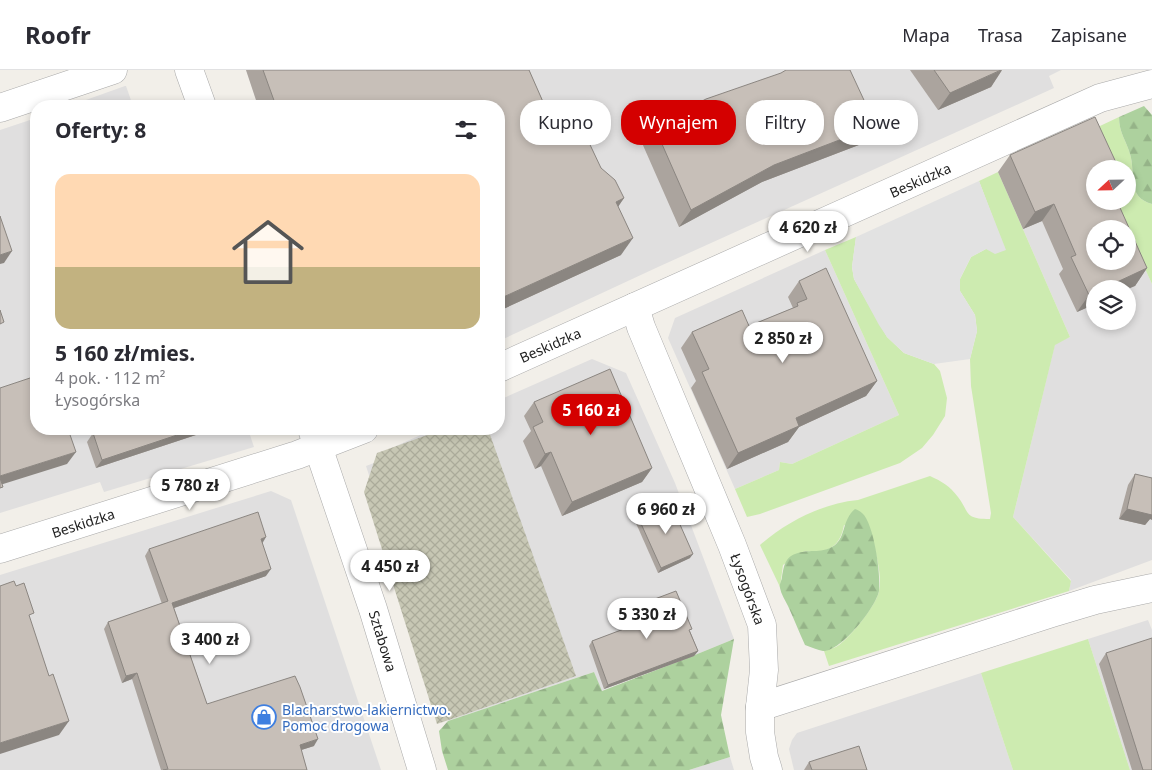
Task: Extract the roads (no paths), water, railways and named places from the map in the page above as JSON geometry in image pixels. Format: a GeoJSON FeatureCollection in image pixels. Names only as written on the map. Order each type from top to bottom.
{"type":"FeatureCollection","features":[{"type":"Feature","properties":{"kind":"street"},"geometry":{"type":"LineString","coordinates":[[0,108],[114,70]]}},
{"type":"Feature","properties":{"kind":"street"},"geometry":{"type":"LineString","coordinates":[[190,70],[200,100]]}},
{"type":"Feature","properties":{"kind":"street","name":"Beskidzka"},"geometry":{"type":"LineString","coordinates":[[505,365],[1100,98],[1152,84]]}},
{"type":"Feature","properties":{"kind":"street","name":"Łysogórska"},"geometry":{"type":"LineString","coordinates":[[635,307],[641,327],[754,602],[762,626],[764,670],[760,707],[760,732],[768,770]]}},
{"type":"Feature","properties":{"kind":"street","name":"Beskidzka"},"geometry":{"type":"LineString","coordinates":[[0,549],[316,438],[332,435]]}},
{"type":"Feature","properties":{"kind":"street","name":"Sztabowa"},"geometry":{"type":"LineString","coordinates":[[316,438],[374,610],[422,770]]}},
{"type":"Feature","properties":{"kind":"street"},"geometry":{"type":"LineString","coordinates":[[760,707],[1052,613],[1095,600],[1152,588]]}},
{"type":"Feature","properties":{"kind":"place","name":"Blacharstwo-lakiernictwo. Pomoc drogowa"},"geometry":{"type":"Point","coordinates":[264,717]}}]}
